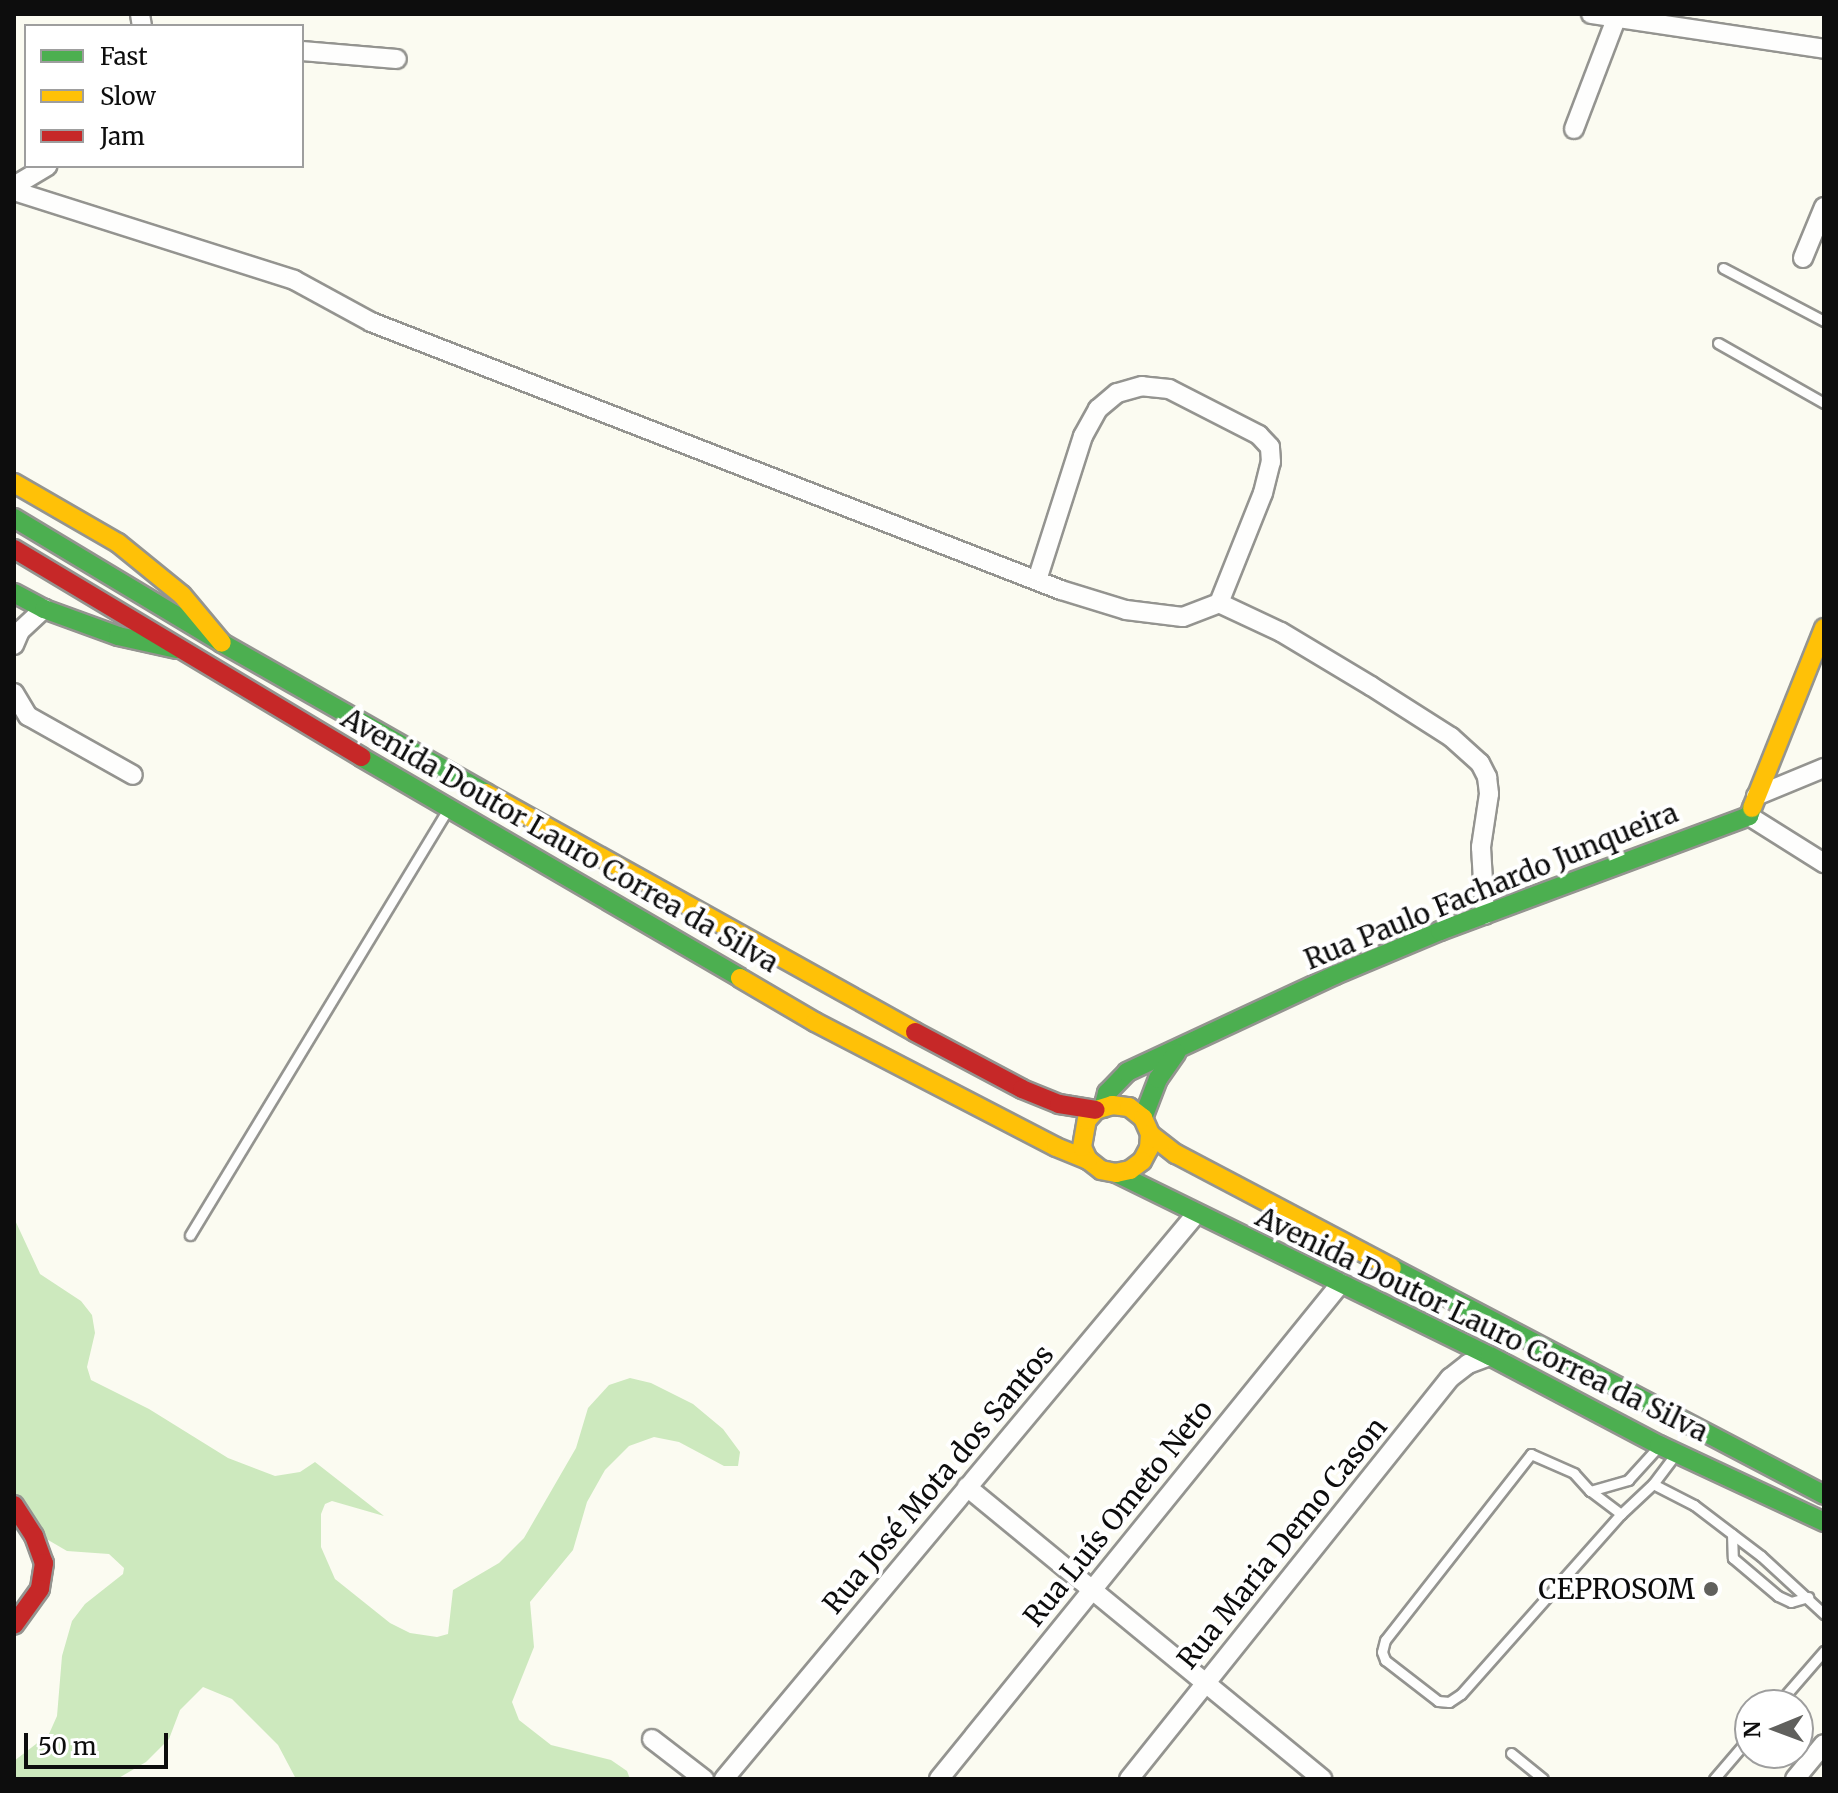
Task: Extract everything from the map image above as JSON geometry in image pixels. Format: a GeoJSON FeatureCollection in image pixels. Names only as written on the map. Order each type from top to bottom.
{"type":"FeatureCollection","features":[{"type":"Feature","properties":{"kind":"main road"},"geometry":{"type":"LineString","coordinates":[[14,483],[118,543],[182,595],[222,643]]}},
{"type":"Feature","properties":{"kind":"main road","name":"Avenida Doutor Lauro Correa da Silva"},"geometry":{"type":"LineString","coordinates":[[14,518],[222,643],[831,988],[1022,1089],[1059,1104],[1100,1109]]}},
{"type":"Feature","properties":{"kind":"main road","name":"Avenida Doutor Lauro Correa da Silva"},"geometry":{"type":"LineString","coordinates":[[14,549],[177,649],[815,1022],[1056,1147],[1088,1160]]}},
{"type":"Feature","properties":{"kind":"main road"},"geometry":{"type":"LineString","coordinates":[[14,593],[44,609],[118,636],[177,649]]}},
{"type":"Feature","properties":{"kind":"main road"},"geometry":{"type":"LineString","coordinates":[[1749,816],[1824,628]]}},
{"type":"Feature","properties":{"kind":"main road","name":"Rua Paulo Fachardo Junqueira"},"geometry":{"type":"LineString","coordinates":[[1100,1109],[1107,1093],[1127,1072],[1176,1052],[1335,975],[1749,816]]}},
{"type":"Feature","properties":{"kind":"main road"},"geometry":{"type":"LineString","coordinates":[[1146,1126],[1129,1107],[1112,1105],[1100,1109],[1082,1134],[1088,1160],[1101,1170],[1116,1173],[1130,1170],[1142,1161],[1149,1148],[1146,1126],[1158,1079],[1176,1052]]}},
{"type":"Feature","properties":{"kind":"main road","name":"Avenida Doutor Lauro Correa da Silva"},"geometry":{"type":"LineString","coordinates":[[1146,1126],[1176,1154],[1824,1495]]}},
{"type":"Feature","properties":{"kind":"main road","name":"Avenida Doutor Lauro Correa da Silva"},"geometry":{"type":"LineString","coordinates":[[1116,1173],[1490,1356],[1668,1449],[1824,1522]]}},
{"type":"Feature","properties":{"kind":"main road"},"geometry":{"type":"LineString","coordinates":[[14,1505],[34,1536],[44,1563],[40,1589],[14,1625]]}},
{"type":"Feature","properties":{"kind":"street"},"geometry":{"type":"LineString","coordinates":[[1591,14],[1824,49]]}},
{"type":"Feature","properties":{"kind":"street"},"geometry":{"type":"LineString","coordinates":[[1574,129],[1616,19]]}},
{"type":"Feature","properties":{"kind":"street"},"geometry":{"type":"LineString","coordinates":[[304,51],[397,59]]}},
{"type":"Feature","properties":{"kind":"street"},"geometry":{"type":"LineString","coordinates":[[14,188],[44,168]]}},
{"type":"Feature","properties":{"kind":"street"},"geometry":{"type":"LineString","coordinates":[[14,188],[294,280],[371,322],[1037,580],[1085,598],[1159,616],[1195,615],[1219,603],[1263,493],[1271,462],[1270,447],[1259,435],[1169,389],[1155,386],[1117,393],[1098,409],[1083,436],[1037,580]]}},
{"type":"Feature","properties":{"kind":"street"},"geometry":{"type":"LineString","coordinates":[[1803,258],[1824,207]]}},
{"type":"Feature","properties":{"kind":"street"},"geometry":{"type":"LineString","coordinates":[[1219,603],[1281,632],[1371,686],[1451,737],[1480,763],[1487,777],[1489,794],[1481,834],[1485,915]]}},
{"type":"Feature","properties":{"kind":"street"},"geometry":{"type":"LineString","coordinates":[[14,645],[20,631],[44,609]]}},
{"type":"Feature","properties":{"kind":"street"},"geometry":{"type":"LineString","coordinates":[[14,693],[28,716],[133,775]]}},
{"type":"Feature","properties":{"kind":"street"},"geometry":{"type":"LineString","coordinates":[[1756,796],[1824,768]]}},
{"type":"Feature","properties":{"kind":"street"},"geometry":{"type":"LineString","coordinates":[[1749,816],[1824,863]]}},
{"type":"Feature","properties":{"kind":"street","name":"Rua José Mota dos Santos"},"geometry":{"type":"LineString","coordinates":[[724,1779],[1196,1214]]}},
{"type":"Feature","properties":{"kind":"street","name":"Rua Luís Ometo Neto"},"geometry":{"type":"LineString","coordinates":[[939,1779],[1341,1283]]}},
{"type":"Feature","properties":{"kind":"street","name":"Rua Maria Demo Cason"},"geometry":{"type":"LineString","coordinates":[[1129,1779],[1450,1378],[1468,1364],[1490,1356]]}},
{"type":"Feature","properties":{"kind":"street"},"geometry":{"type":"LineString","coordinates":[[967,1487],[1323,1779]]}},
{"type":"Feature","properties":{"kind":"street"},"geometry":{"type":"LineString","coordinates":[[652,1739],[704,1779]]}},
{"type":"Feature","properties":{"kind":"street"},"geometry":{"type":"LineString","coordinates":[[1795,1779],[1824,1744]]}},
{"type":"Feature","properties":{"kind":"lane"},"geometry":{"type":"LineString","coordinates":[[1723,268],[1824,321]]}},
{"type":"Feature","properties":{"kind":"lane"},"geometry":{"type":"LineString","coordinates":[[1718,343],[1824,403]]}},
{"type":"Feature","properties":{"kind":"lane"},"geometry":{"type":"LineString","coordinates":[[190,1235],[449,807]]}},
{"type":"Feature","properties":{"kind":"lane"},"geometry":{"type":"LineString","coordinates":[[1621,1514],[1590,1491],[1574,1473],[1531,1454],[1385,1640],[1382,1652],[1385,1660],[1438,1701],[1449,1702],[1461,1694],[1621,1514],[1653,1484],[1668,1449]]}},
{"type":"Feature","properties":{"kind":"lane"},"geometry":{"type":"LineString","coordinates":[[1590,1491],[1628,1480],[1668,1449]]}},
{"type":"Feature","properties":{"kind":"lane"},"geometry":{"type":"LineString","coordinates":[[1653,1484],[1694,1505],[1808,1597],[1824,1614]]}},
{"type":"Feature","properties":{"kind":"lane"},"geometry":{"type":"LineString","coordinates":[[1732,1534],[1733,1558],[1778,1596],[1791,1602],[1808,1597]]}},
{"type":"Feature","properties":{"kind":"lane"},"geometry":{"type":"LineString","coordinates":[[1791,1689],[1824,1651]]}},
{"type":"Feature","properties":{"kind":"lane"},"geometry":{"type":"LineString","coordinates":[[1511,1753],[1543,1779]]}},
{"type":"Feature","properties":{"kind":"lane"},"geometry":{"type":"LineString","coordinates":[[1714,1779],[1734,1756]]}},
{"type":"Feature","properties":{"kind":"green space"},"geometry":{"type":"Polygon","coordinates":[[[14,1218],[40,1274],[81,1301],[92,1315],[95,1333],[87,1367],[91,1380],[149,1409],[228,1458],[275,1476],[300,1472],[315,1462],[384,1516],[332,1501],[325,1504],[321,1514],[321,1547],[335,1579],[390,1623],[410,1633],[437,1637],[448,1634],[453,1590],[499,1563],[524,1538],[576,1448],[588,1408],[609,1385],[630,1378],[651,1383],[693,1404],[723,1429],[740,1452],[738,1466],[724,1466],[679,1442],[654,1437],[629,1446],[605,1470],[587,1502],[573,1550],[530,1602],[534,1647],[512,1702],[519,1720],[551,1745],[611,1760],[627,1771],[630,1779],[296,1779],[278,1745],[232,1699],[203,1687],[180,1710],[169,1739],[146,1762],[117,1779],[14,1779],[14,1761],[49,1734],[57,1716],[62,1656],[72,1621],[85,1604],[123,1574],[124,1568],[109,1554],[67,1551],[43,1537],[14,1507],[14,1218]]]}},
{"type":"Feature","properties":{"kind":"traffic: fast"},"geometry":{"type":"LineString","coordinates":[[14,518],[222,643],[486,793]]}},
{"type":"Feature","properties":{"kind":"traffic: fast"},"geometry":{"type":"LineString","coordinates":[[14,593],[44,609],[118,636],[177,649]]}},
{"type":"Feature","properties":{"kind":"traffic: fast"},"geometry":{"type":"LineString","coordinates":[[361,757],[740,978]]}},
{"type":"Feature","properties":{"kind":"traffic: fast"},"geometry":{"type":"LineString","coordinates":[[1103,1108],[1107,1093],[1127,1072],[1335,975],[1440,931],[1749,816],[1752,808]]}},
{"type":"Feature","properties":{"kind":"traffic: fast"},"geometry":{"type":"LineString","coordinates":[[1143,1118],[1158,1079],[1176,1053]]}},
{"type":"Feature","properties":{"kind":"traffic: fast"},"geometry":{"type":"LineString","coordinates":[[1116,1173],[1490,1356],[1659,1445],[1824,1522]]}},
{"type":"Feature","properties":{"kind":"traffic: fast"},"geometry":{"type":"LineString","coordinates":[[1392,1268],[1824,1495]]}},
{"type":"Feature","properties":{"kind":"traffic: slow"},"geometry":{"type":"LineString","coordinates":[[14,483],[118,543],[182,595],[222,643]]}},
{"type":"Feature","properties":{"kind":"traffic: slow"},"geometry":{"type":"LineString","coordinates":[[1752,808],[1824,628]]}},
{"type":"Feature","properties":{"kind":"traffic: slow"},"geometry":{"type":"LineString","coordinates":[[486,793],[915,1032]]}},
{"type":"Feature","properties":{"kind":"traffic: slow"},"geometry":{"type":"LineString","coordinates":[[740,978],[815,1022],[1056,1147],[1088,1160]]}},
{"type":"Feature","properties":{"kind":"traffic: slow"},"geometry":{"type":"LineString","coordinates":[[1150,1134],[1149,1148],[1142,1161],[1130,1170],[1116,1173],[1101,1170],[1088,1160],[1082,1147],[1087,1120],[1096,1110],[1112,1105],[1129,1107],[1143,1118],[1150,1134],[1176,1154],[1392,1268]]}},
{"type":"Feature","properties":{"kind":"traffic: jam"},"geometry":{"type":"LineString","coordinates":[[14,549],[361,757]]}},
{"type":"Feature","properties":{"kind":"traffic: jam"},"geometry":{"type":"LineString","coordinates":[[915,1032],[1022,1089],[1059,1104],[1096,1110]]}},
{"type":"Feature","properties":{"kind":"traffic: jam"},"geometry":{"type":"LineString","coordinates":[[14,1505],[34,1536],[44,1563],[40,1589],[14,1625]]}},
{"type":"Feature","properties":{"kind":"place","name":"CEPROSOM"},"geometry":{"type":"Point","coordinates":[1711,1589]}}]}
